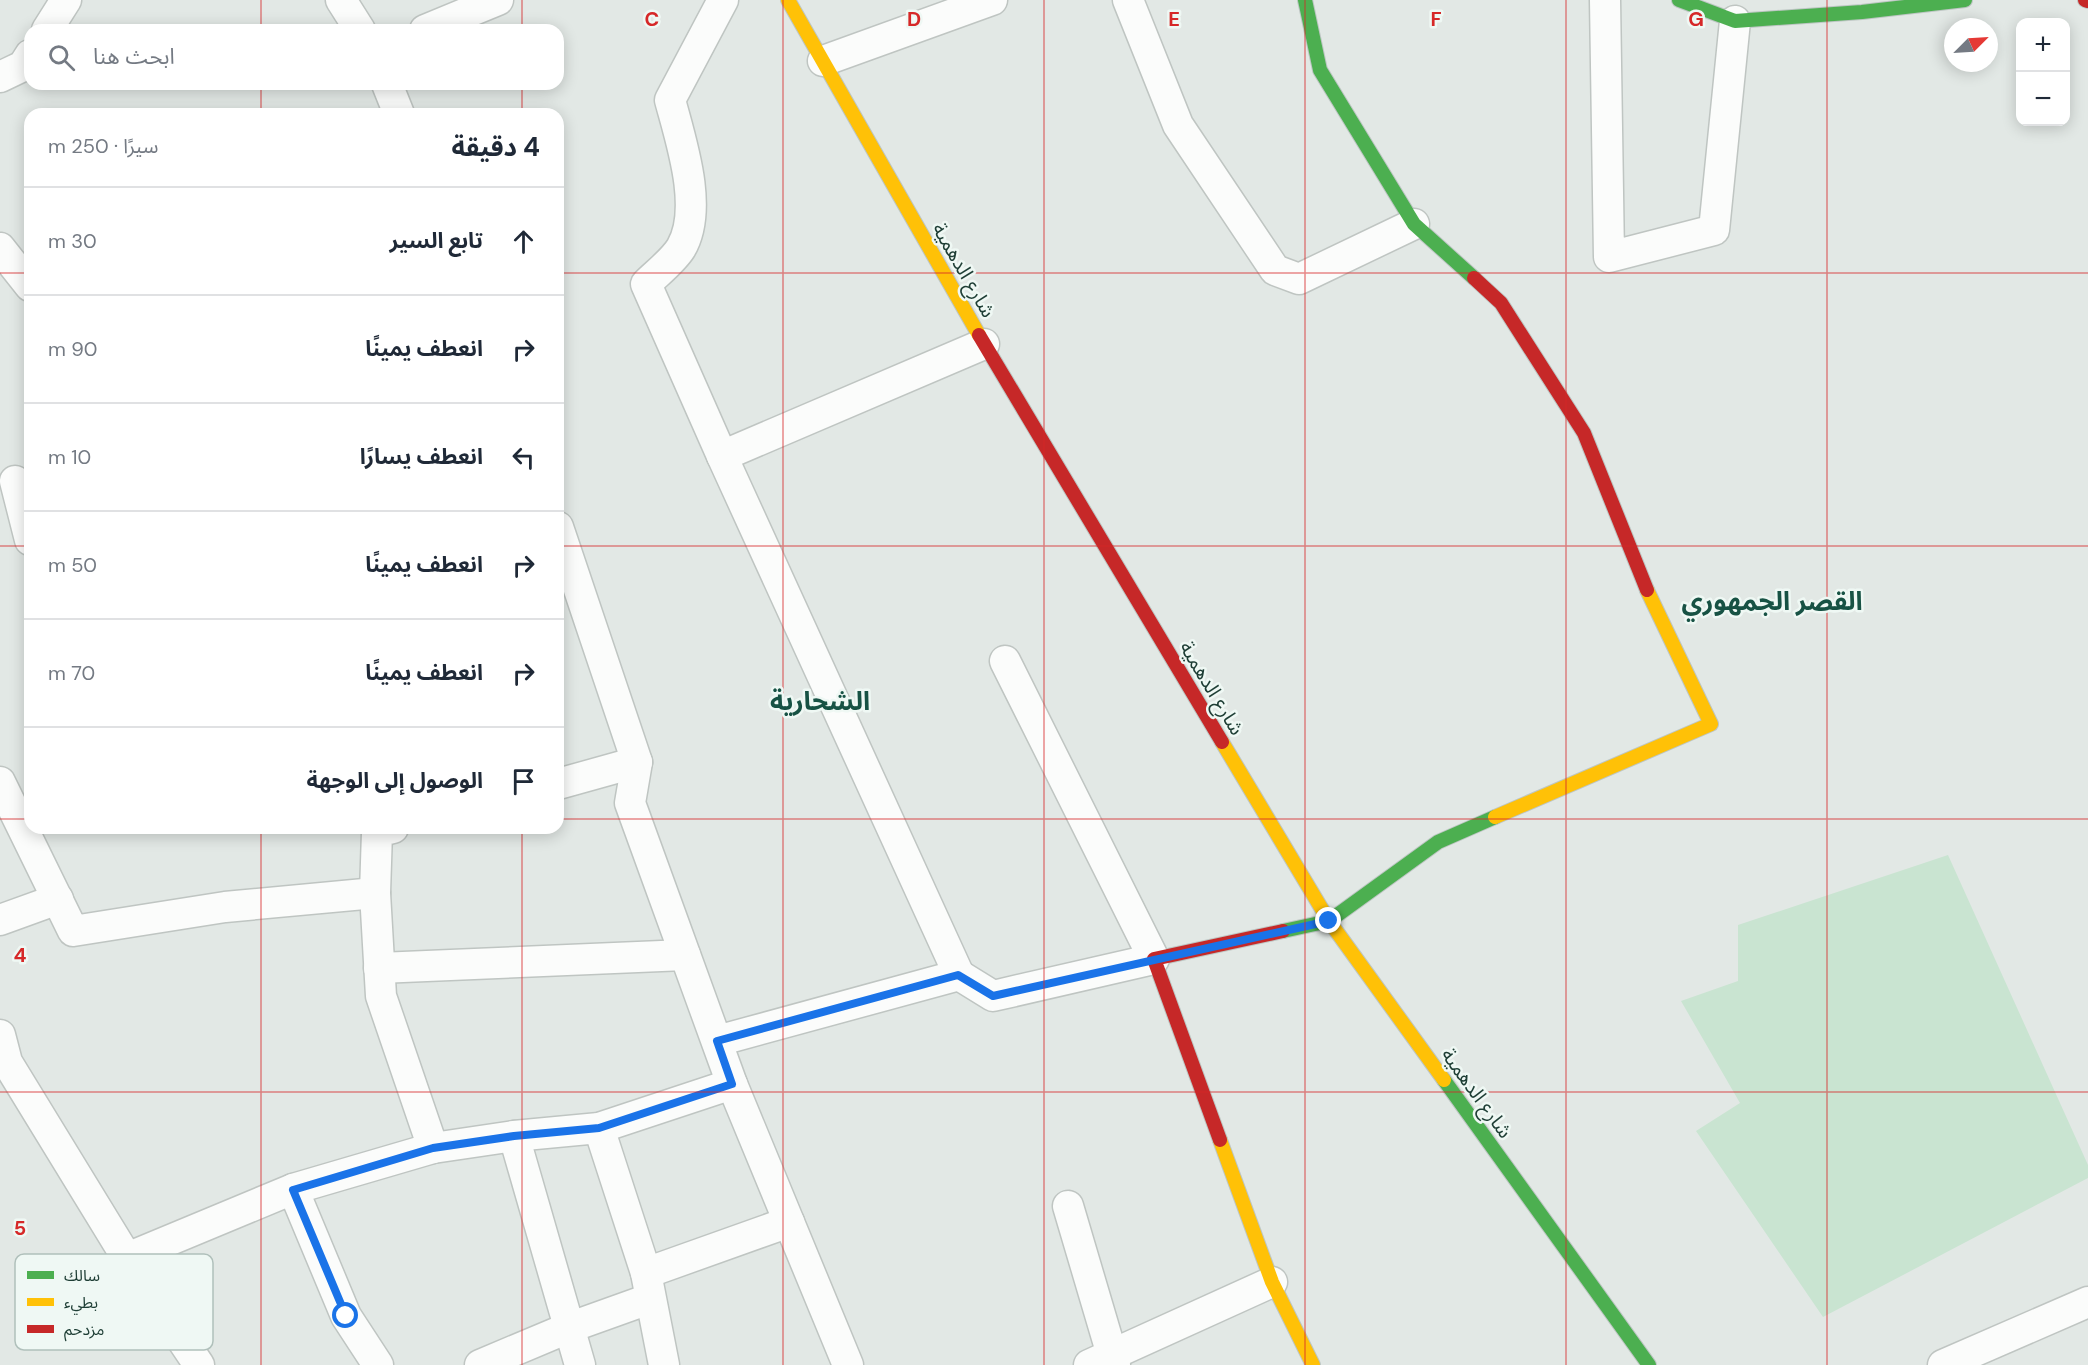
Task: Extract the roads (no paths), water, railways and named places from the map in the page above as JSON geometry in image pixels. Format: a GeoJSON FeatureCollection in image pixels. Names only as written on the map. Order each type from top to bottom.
{"type":"FeatureCollection","features":[{"type":"Feature","properties":{"kind":"street"},"geometry":{"type":"LineString","coordinates":[[51,24],[66,0]]}},
{"type":"Feature","properties":{"kind":"street"},"geometry":{"type":"LineString","coordinates":[[341,0],[356,24]]}},
{"type":"Feature","properties":{"kind":"street"},"geometry":{"type":"LineString","coordinates":[[440,24],[498,0]]}},
{"type":"Feature","properties":{"kind":"street"},"geometry":{"type":"LineString","coordinates":[[723,0],[670,100],[684,152],[693,216],[681,248],[646,284],[958,975],[993,996],[1154,958],[1329,921],[1438,842],[1711,724],[1654,607],[1584,434],[1502,303],[1414,224],[1320,70],[1305,0]]}},
{"type":"Feature","properties":{"kind":"street","name":"شارع الدهمية"},"geometry":{"type":"LineString","coordinates":[[788,0],[984,345],[1329,921],[1649,1365]]}},
{"type":"Feature","properties":{"kind":"street"},"geometry":{"type":"LineString","coordinates":[[823,61],[992,0]]}},
{"type":"Feature","properties":{"kind":"street"},"geometry":{"type":"LineString","coordinates":[[1128,0],[1178,125],[1275,270],[1299,279],[1414,224]]}},
{"type":"Feature","properties":{"kind":"street"},"geometry":{"type":"LineString","coordinates":[[1605,0],[1609,257],[1714,230],[1735,21]]}},
{"type":"Feature","properties":{"kind":"street"},"geometry":{"type":"LineString","coordinates":[[1679,0],[1735,21],[1862,12],[1965,0]]}},
{"type":"Feature","properties":{"kind":"street"},"geometry":{"type":"LineString","coordinates":[[0,77],[24,64]]}},
{"type":"Feature","properties":{"kind":"street"},"geometry":{"type":"LineString","coordinates":[[389,90],[397,108]]}},
{"type":"Feature","properties":{"kind":"street"},"geometry":{"type":"LineString","coordinates":[[0,248],[24,278]]}},
{"type":"Feature","properties":{"kind":"street"},"geometry":{"type":"LineString","coordinates":[[722,456],[984,345]]}},
{"type":"Feature","properties":{"kind":"street"},"geometry":{"type":"LineString","coordinates":[[15,480],[24,516]]}},
{"type":"Feature","properties":{"kind":"street"},"geometry":{"type":"LineString","coordinates":[[564,545],[637,762],[630,803],[732,1084],[848,1365]]}},
{"type":"Feature","properties":{"kind":"street"},"geometry":{"type":"LineString","coordinates":[[1005,661],[1154,958],[1272,1282],[1313,1365]]}},
{"type":"Feature","properties":{"kind":"street"},"geometry":{"type":"LineString","coordinates":[[564,782],[637,762]]}},
{"type":"Feature","properties":{"kind":"street"},"geometry":{"type":"LineString","coordinates":[[0,782],[24,830]]}},
{"type":"Feature","properties":{"kind":"street"},"geometry":{"type":"LineString","coordinates":[[26,834],[74,931],[225,907],[375,893]]}},
{"type":"Feature","properties":{"kind":"street"},"geometry":{"type":"LineString","coordinates":[[381,834],[375,893],[381,996],[433,1148]]}},
{"type":"Feature","properties":{"kind":"street"},"geometry":{"type":"LineString","coordinates":[[0,920],[58,899]]}},
{"type":"Feature","properties":{"kind":"street"},"geometry":{"type":"LineString","coordinates":[[379,968],[685,955]]}},
{"type":"Feature","properties":{"kind":"street"},"geometry":{"type":"LineString","coordinates":[[717,1041],[958,975]]}},
{"type":"Feature","properties":{"kind":"street"},"geometry":{"type":"LineString","coordinates":[[0,1035],[7,1062],[125,1254]]}},
{"type":"Feature","properties":{"kind":"street"},"geometry":{"type":"LineString","coordinates":[[137,1254],[293,1190],[433,1148],[514,1136],[599,1128],[732,1084]]}},
{"type":"Feature","properties":{"kind":"street"},"geometry":{"type":"LineString","coordinates":[[599,1128],[648,1286],[664,1365]]}},
{"type":"Feature","properties":{"kind":"street"},"geometry":{"type":"LineString","coordinates":[[514,1136],[580,1365]]}},
{"type":"Feature","properties":{"kind":"street"},"geometry":{"type":"LineString","coordinates":[[293,1190],[346,1316],[378,1365]]}},
{"type":"Feature","properties":{"kind":"street"},"geometry":{"type":"LineString","coordinates":[[1068,1206],[1105,1362],[1272,1282]]}},
{"type":"Feature","properties":{"kind":"street"},"geometry":{"type":"LineString","coordinates":[[480,1365],[568,1328],[648,1286],[789,1222]]}},
{"type":"Feature","properties":{"kind":"street"},"geometry":{"type":"LineString","coordinates":[[1943,1365],[2088,1302]]}},
{"type":"Feature","properties":{"kind":"street"},"geometry":{"type":"LineString","coordinates":[[190,1350],[200,1365]]}},
{"type":"Feature","properties":{"kind":"district","name":"القصر الجمهوري"},"geometry":{"type":"Point","coordinates":[1772,601]}},
{"type":"Feature","properties":{"kind":"district","name":"الشحارية"},"geometry":{"type":"Point","coordinates":[820,701]}}]}
